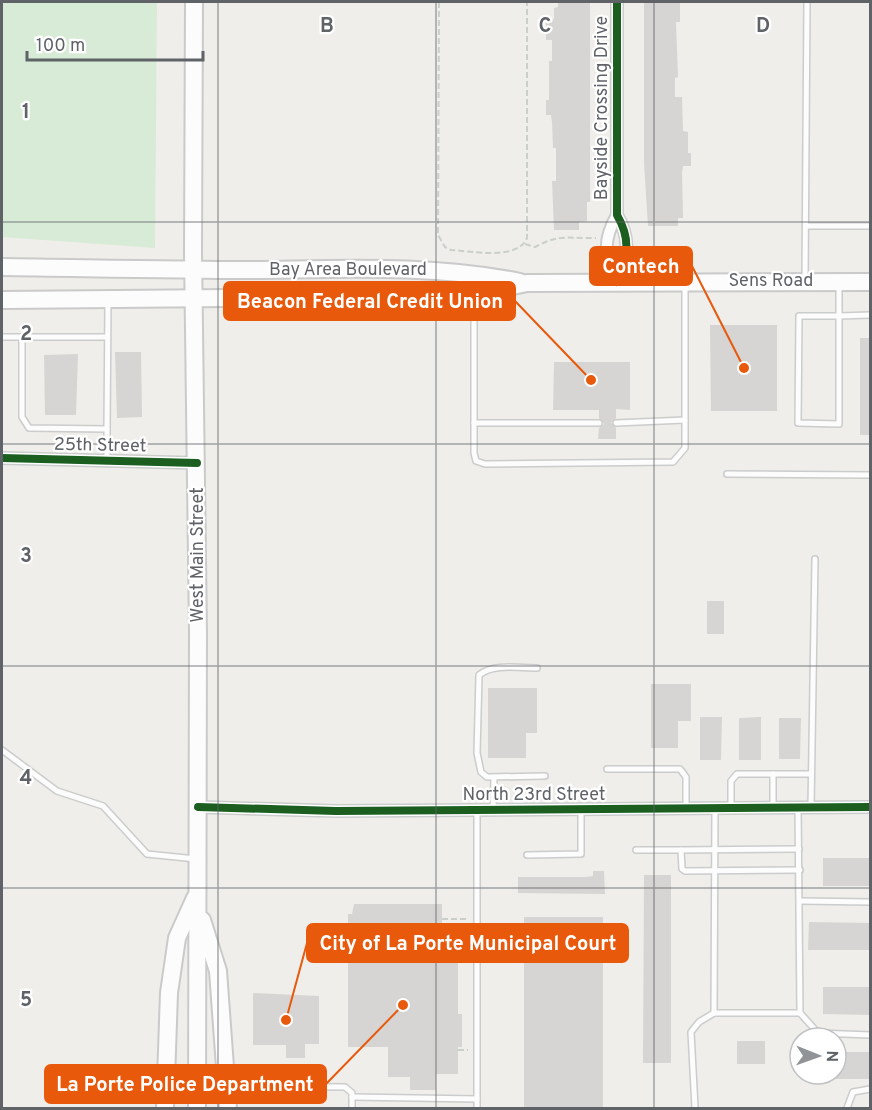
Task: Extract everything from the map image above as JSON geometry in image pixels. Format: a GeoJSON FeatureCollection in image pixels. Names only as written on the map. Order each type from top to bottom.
{"type":"FeatureCollection","features":[{"type":"Feature","properties":{"kind":"main road","name":"West Main Street"},"geometry":{"type":"LineString","coordinates":[[194,2],[193,270],[197,463],[198,807],[197,1108]]}},
{"type":"Feature","properties":{"kind":"main road","name":"Bay Area Boulevard"},"geometry":{"type":"LineString","coordinates":[[2,267],[193,270],[385,269],[475,272],[527,283]]}},
{"type":"Feature","properties":{"kind":"main road"},"geometry":{"type":"LineString","coordinates":[[474,294],[475,272]]}},
{"type":"Feature","properties":{"kind":"main road","name":"Sens Road"},"geometry":{"type":"LineString","coordinates":[[527,283],[870,282]]}},
{"type":"Feature","properties":{"kind":"main road","name":"Bay Area Boulevard"},"geometry":{"type":"LineString","coordinates":[[2,300],[474,294],[527,283]]}},
{"type":"Feature","properties":{"kind":"main road"},"geometry":{"type":"LineString","coordinates":[[198,898],[218,971],[228,1108]]}},
{"type":"Feature","properties":{"kind":"main road"},"geometry":{"type":"LineString","coordinates":[[165,1108],[169,993],[177,938],[198,898]]}},
{"type":"Feature","properties":{"kind":"street","name":"Bayside Crossing Drive"},"geometry":{"type":"LineString","coordinates":[[616,2],[617,215],[625,233],[627,258],[616,282]]}},
{"type":"Feature","properties":{"kind":"street","name":"Bayside Crossing Drive"},"geometry":{"type":"LineString","coordinates":[[616,282],[606,258],[609,233],[617,215]]}},
{"type":"Feature","properties":{"kind":"street","name":"25th Street"},"geometry":{"type":"LineString","coordinates":[[2,458],[197,463]]}},
{"type":"Feature","properties":{"kind":"street","name":"North 23rd Street"},"geometry":{"type":"LineString","coordinates":[[198,807],[336,811],[870,807]]}},
{"type":"Feature","properties":{"kind":"lane"},"geometry":{"type":"LineString","coordinates":[[805,281],[807,2]]}},
{"type":"Feature","properties":{"kind":"lane"},"geometry":{"type":"LineString","coordinates":[[806,226],[870,226]]}},
{"type":"Feature","properties":{"kind":"lane"},"geometry":{"type":"LineString","coordinates":[[474,294],[474,453],[476,461],[481,464],[673,462],[685,448],[685,281]]}},
{"type":"Feature","properties":{"kind":"lane"},"geometry":{"type":"LineString","coordinates":[[839,281],[839,316],[839,424],[798,423],[799,316],[839,316],[870,315]]}},
{"type":"Feature","properties":{"kind":"lane"},"geometry":{"type":"LineString","coordinates":[[107,462],[108,298]]}},
{"type":"Feature","properties":{"kind":"lane"},"geometry":{"type":"LineString","coordinates":[[2,337],[107,337]]}},
{"type":"Feature","properties":{"kind":"lane"},"geometry":{"type":"LineString","coordinates":[[22,337],[22,417],[29,428],[107,429]]}},
{"type":"Feature","properties":{"kind":"lane"},"geometry":{"type":"LineString","coordinates":[[616,423],[685,420]]}},
{"type":"Feature","properties":{"kind":"lane"},"geometry":{"type":"LineString","coordinates":[[474,423],[598,423]]}},
{"type":"Feature","properties":{"kind":"lane"},"geometry":{"type":"LineString","coordinates":[[727,474],[870,475]]}},
{"type":"Feature","properties":{"kind":"lane"},"geometry":{"type":"LineString","coordinates":[[811,807],[815,559]]}},
{"type":"Feature","properties":{"kind":"lane"},"geometry":{"type":"LineString","coordinates":[[537,669],[488,669],[479,675],[478,766],[484,775],[494,778],[545,776]]}},
{"type":"Feature","properties":{"kind":"lane"},"geometry":{"type":"LineString","coordinates":[[2,750],[57,791],[103,806],[147,854],[198,860]]}},
{"type":"Feature","properties":{"kind":"lane"},"geometry":{"type":"LineString","coordinates":[[608,769],[680,770],[686,777],[686,809]]}},
{"type":"Feature","properties":{"kind":"lane"},"geometry":{"type":"LineString","coordinates":[[773,774],[773,807]]}},
{"type":"Feature","properties":{"kind":"lane"},"geometry":{"type":"LineString","coordinates":[[731,808],[733,776],[811,774]]}},
{"type":"Feature","properties":{"kind":"lane"},"geometry":{"type":"LineString","coordinates":[[493,810],[494,778]]}},
{"type":"Feature","properties":{"kind":"lane"},"geometry":{"type":"LineString","coordinates":[[798,807],[800,1013],[818,1033],[870,1035]]}},
{"type":"Feature","properties":{"kind":"lane"},"geometry":{"type":"LineString","coordinates":[[714,1013],[715,808]]}},
{"type":"Feature","properties":{"kind":"lane"},"geometry":{"type":"LineString","coordinates":[[477,810],[477,1108]]}},
{"type":"Feature","properties":{"kind":"lane"},"geometry":{"type":"LineString","coordinates":[[527,855],[581,854],[581,810]]}},
{"type":"Feature","properties":{"kind":"lane"},"geometry":{"type":"LineString","coordinates":[[636,850],[799,849]]}},
{"type":"Feature","properties":{"kind":"lane"},"geometry":{"type":"LineString","coordinates":[[681,850],[682,869],[685,871],[800,870]]}},
{"type":"Feature","properties":{"kind":"lane"},"geometry":{"type":"LineString","coordinates":[[800,901],[870,902]]}},
{"type":"Feature","properties":{"kind":"lane"},"geometry":{"type":"LineString","coordinates":[[695,1108],[691,1032],[699,1022],[714,1013],[800,1013]]}},
{"type":"Feature","properties":{"kind":"lane"},"geometry":{"type":"LineString","coordinates":[[227,1086],[337,1086],[350,1089],[352,1108]]}},
{"type":"Feature","properties":{"kind":"lane"},"geometry":{"type":"LineString","coordinates":[[839,1108],[847,1108],[853,1092],[870,1089]]}},
{"type":"Feature","properties":{"kind":"lane"},"geometry":{"type":"LineString","coordinates":[[352,1097],[477,1099]]}},
{"type":"Feature","properties":{"kind":"path"},"geometry":{"type":"LineString","coordinates":[[439,2],[438,235],[445,246],[451,250],[507,252],[525,244],[535,247],[556,237],[597,238]]}},
{"type":"Feature","properties":{"kind":"path"},"geometry":{"type":"LineString","coordinates":[[525,244],[527,238],[527,2]]}},
{"type":"Feature","properties":{"kind":"path"},"geometry":{"type":"LineString","coordinates":[[442,919],[477,919]]}},
{"type":"Feature","properties":{"kind":"green space"},"geometry":{"type":"Polygon","coordinates":[[[2,2],[157,2],[155,248],[2,237],[2,2]]]}},
{"type":"Feature","properties":{"kind":"building"},"geometry":{"type":"Polygon","coordinates":[[[558,2],[590,2],[590,202],[587,202],[587,221],[579,222],[579,230],[554,230],[552,181],[556,181],[556,148],[553,148],[551,115],[546,115],[552,40],[546,40],[546,19],[554,19],[554,8],[558,7],[558,2]]]}},
{"type":"Feature","properties":{"kind":"building"},"geometry":{"type":"Polygon","coordinates":[[[644,2],[680,2],[680,22],[676,22],[678,77],[675,78],[675,97],[682,97],[683,131],[688,132],[688,153],[691,153],[691,166],[683,166],[683,218],[678,218],[678,226],[648,226],[644,163],[644,2]]]}},
{"type":"Feature","properties":{"kind":"building"},"geometry":{"type":"Polygon","coordinates":[[[710,325],[777,325],[777,411],[711,411],[710,325]]]}},
{"type":"Feature","properties":{"kind":"building"},"geometry":{"type":"Polygon","coordinates":[[[860,338],[870,338],[870,435],[860,435],[860,338]]]}},
{"type":"Feature","properties":{"kind":"building"},"geometry":{"type":"Polygon","coordinates":[[[115,352],[141,352],[142,417],[117,418],[115,352]]]}},
{"type":"Feature","properties":{"kind":"building"},"geometry":{"type":"Polygon","coordinates":[[[78,354],[76,415],[45,415],[44,355],[78,354]]]}},
{"type":"Feature","properties":{"kind":"building"},"geometry":{"type":"Polygon","coordinates":[[[554,362],[630,362],[630,410],[616,409],[616,418],[611,423],[616,428],[616,439],[598,439],[599,428],[604,424],[599,418],[599,410],[553,410],[554,362]]]}},
{"type":"Feature","properties":{"kind":"building"},"geometry":{"type":"Polygon","coordinates":[[[707,601],[724,601],[724,634],[707,634],[707,601]]]}},
{"type":"Feature","properties":{"kind":"building"},"geometry":{"type":"Polygon","coordinates":[[[651,684],[691,684],[691,721],[678,721],[678,748],[651,748],[651,684]]]}},
{"type":"Feature","properties":{"kind":"building"},"geometry":{"type":"Polygon","coordinates":[[[488,688],[537,688],[537,733],[526,733],[526,758],[488,758],[488,688]]]}},
{"type":"Feature","properties":{"kind":"building"},"geometry":{"type":"Polygon","coordinates":[[[700,717],[722,717],[721,760],[700,760],[700,717]]]}},
{"type":"Feature","properties":{"kind":"building"},"geometry":{"type":"Polygon","coordinates":[[[761,717],[761,760],[739,760],[739,718],[761,717]]]}},
{"type":"Feature","properties":{"kind":"building"},"geometry":{"type":"Polygon","coordinates":[[[779,718],[801,718],[800,759],[779,759],[779,718]]]}},
{"type":"Feature","properties":{"kind":"building"},"geometry":{"type":"Polygon","coordinates":[[[823,858],[870,858],[870,886],[823,886],[823,858]]]}},
{"type":"Feature","properties":{"kind":"building"},"geometry":{"type":"Polygon","coordinates":[[[593,871],[604,871],[605,894],[518,893],[518,877],[586,877],[593,876],[593,871]]]}},
{"type":"Feature","properties":{"kind":"building"},"geometry":{"type":"Polygon","coordinates":[[[644,875],[671,875],[671,1063],[643,1063],[644,875]]]}},
{"type":"Feature","properties":{"kind":"building"},"geometry":{"type":"Polygon","coordinates":[[[354,904],[442,904],[442,927],[458,927],[458,1014],[462,1014],[462,1047],[458,1047],[458,1074],[436,1074],[436,1090],[410,1090],[410,1077],[388,1077],[388,1047],[348,1047],[348,914],[352,914],[354,904]]]}},
{"type":"Feature","properties":{"kind":"building"},"geometry":{"type":"Polygon","coordinates":[[[524,917],[603,917],[603,1108],[524,1108],[524,917]]]}},
{"type":"Feature","properties":{"kind":"building"},"geometry":{"type":"Polygon","coordinates":[[[809,922],[870,923],[870,950],[808,950],[809,922]]]}},
{"type":"Feature","properties":{"kind":"building"},"geometry":{"type":"Polygon","coordinates":[[[823,987],[870,987],[870,1015],[823,1014],[823,987]]]}},
{"type":"Feature","properties":{"kind":"building"},"geometry":{"type":"Polygon","coordinates":[[[253,993],[319,996],[319,1044],[305,1044],[305,1058],[286,1058],[286,1045],[253,1045],[253,993]]]}},
{"type":"Feature","properties":{"kind":"building"},"geometry":{"type":"Polygon","coordinates":[[[737,1041],[765,1041],[765,1064],[737,1064],[737,1041]]]}},
{"type":"Feature","properties":{"kind":"building"},"geometry":{"type":"Polygon","coordinates":[[[848,1052],[870,1052],[870,1079],[848,1079],[848,1052]]]}},
{"type":"Feature","properties":{"kind":"cycle path"},"geometry":{"type":"LineString","coordinates":[[616,282],[626,249],[625,233],[617,215],[617,2]]}},
{"type":"Feature","properties":{"kind":"cycle path"},"geometry":{"type":"LineString","coordinates":[[2,458],[197,463]]}},
{"type":"Feature","properties":{"kind":"cycle path"},"geometry":{"type":"LineString","coordinates":[[198,807],[336,811],[870,807]]}},
{"type":"Feature","properties":{"kind":"place","name":"Contech"},"geometry":{"type":"Point","coordinates":[744,368]}},
{"type":"Feature","properties":{"kind":"place","name":"Beacon Federal Credit Union"},"geometry":{"type":"Point","coordinates":[591,380]}},
{"type":"Feature","properties":{"kind":"place","name":"La Porte Police Department"},"geometry":{"type":"Point","coordinates":[403,1005]}},
{"type":"Feature","properties":{"kind":"place","name":"City of La Porte Municipal Court"},"geometry":{"type":"Point","coordinates":[286,1020]}}]}
